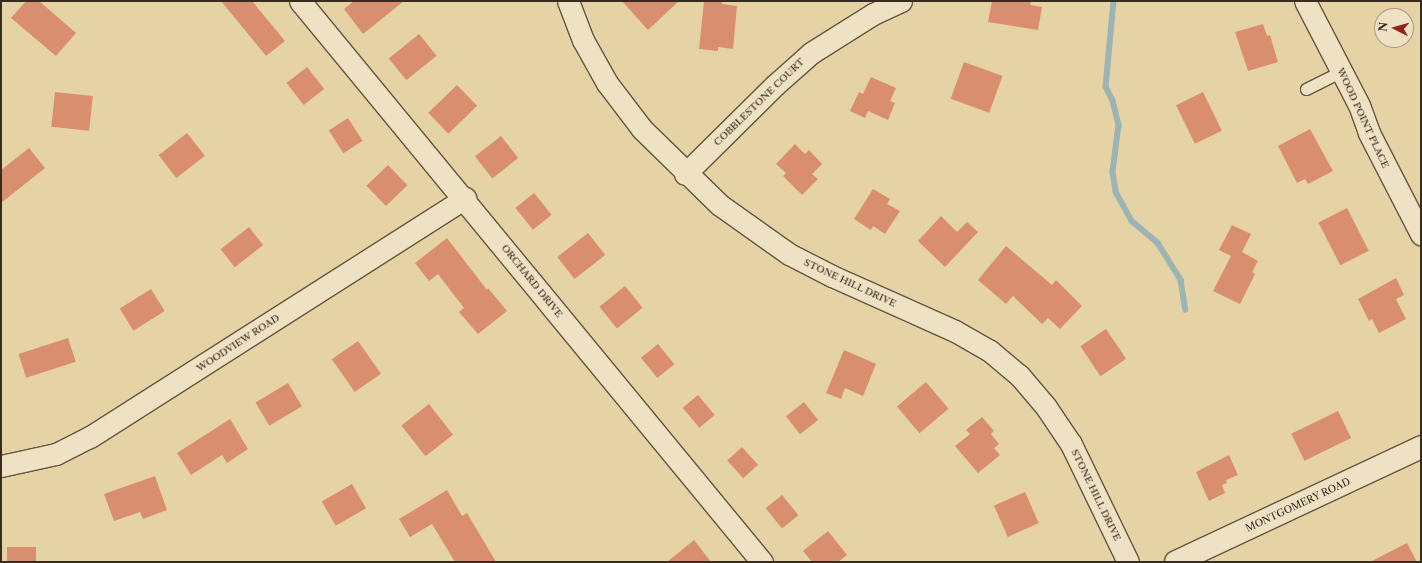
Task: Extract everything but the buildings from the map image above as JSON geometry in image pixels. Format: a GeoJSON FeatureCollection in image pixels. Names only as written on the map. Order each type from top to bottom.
{"type":"FeatureCollection","features":[{"type":"Feature","properties":{"kind":"main road","name":"MONTGOMERY ROAD"},"geometry":{"type":"LineString","coordinates":[[1176,562],[1421,447]]}},
{"type":"Feature","properties":{"kind":"street","name":"ORCHARD DRIVE"},"geometry":{"type":"LineString","coordinates":[[300,1],[465,198],[762,562]]}},
{"type":"Feature","properties":{"kind":"street","name":"STONE HILL DRIVE"},"geometry":{"type":"LineString","coordinates":[[568,1],[583,40],[607,83],[642,129],[685,174],[720,205],[789,254],[832,276],[955,331],[990,351],[1019,376],[1046,407],[1071,444],[1128,562]]}},
{"type":"Feature","properties":{"kind":"street","name":"COBBLESTONE COURT"},"geometry":{"type":"LineString","coordinates":[[685,174],[775,85],[811,53],[873,14],[901,1]]}},
{"type":"Feature","properties":{"kind":"street","name":"WOOD POINT PLACE"},"geometry":{"type":"LineString","coordinates":[[1305,1],[1359,105],[1369,133],[1416,211],[1421,234]]}},
{"type":"Feature","properties":{"kind":"street","name":"WOODVIEW ROAD"},"geometry":{"type":"LineString","coordinates":[[1,466],[56,454],[90,437],[465,198]]}},
{"type":"Feature","properties":{"kind":"lane"},"geometry":{"type":"LineString","coordinates":[[1306,89],[1342,71]]}},
{"type":"Feature","properties":{"kind":"waterway"},"geometry":{"type":"LineString","coordinates":[[1114,1],[1106,87],[1113,101],[1119,125],[1113,172],[1116,192],[1132,221],[1158,243],[1181,280],[1186,310]]}}]}
